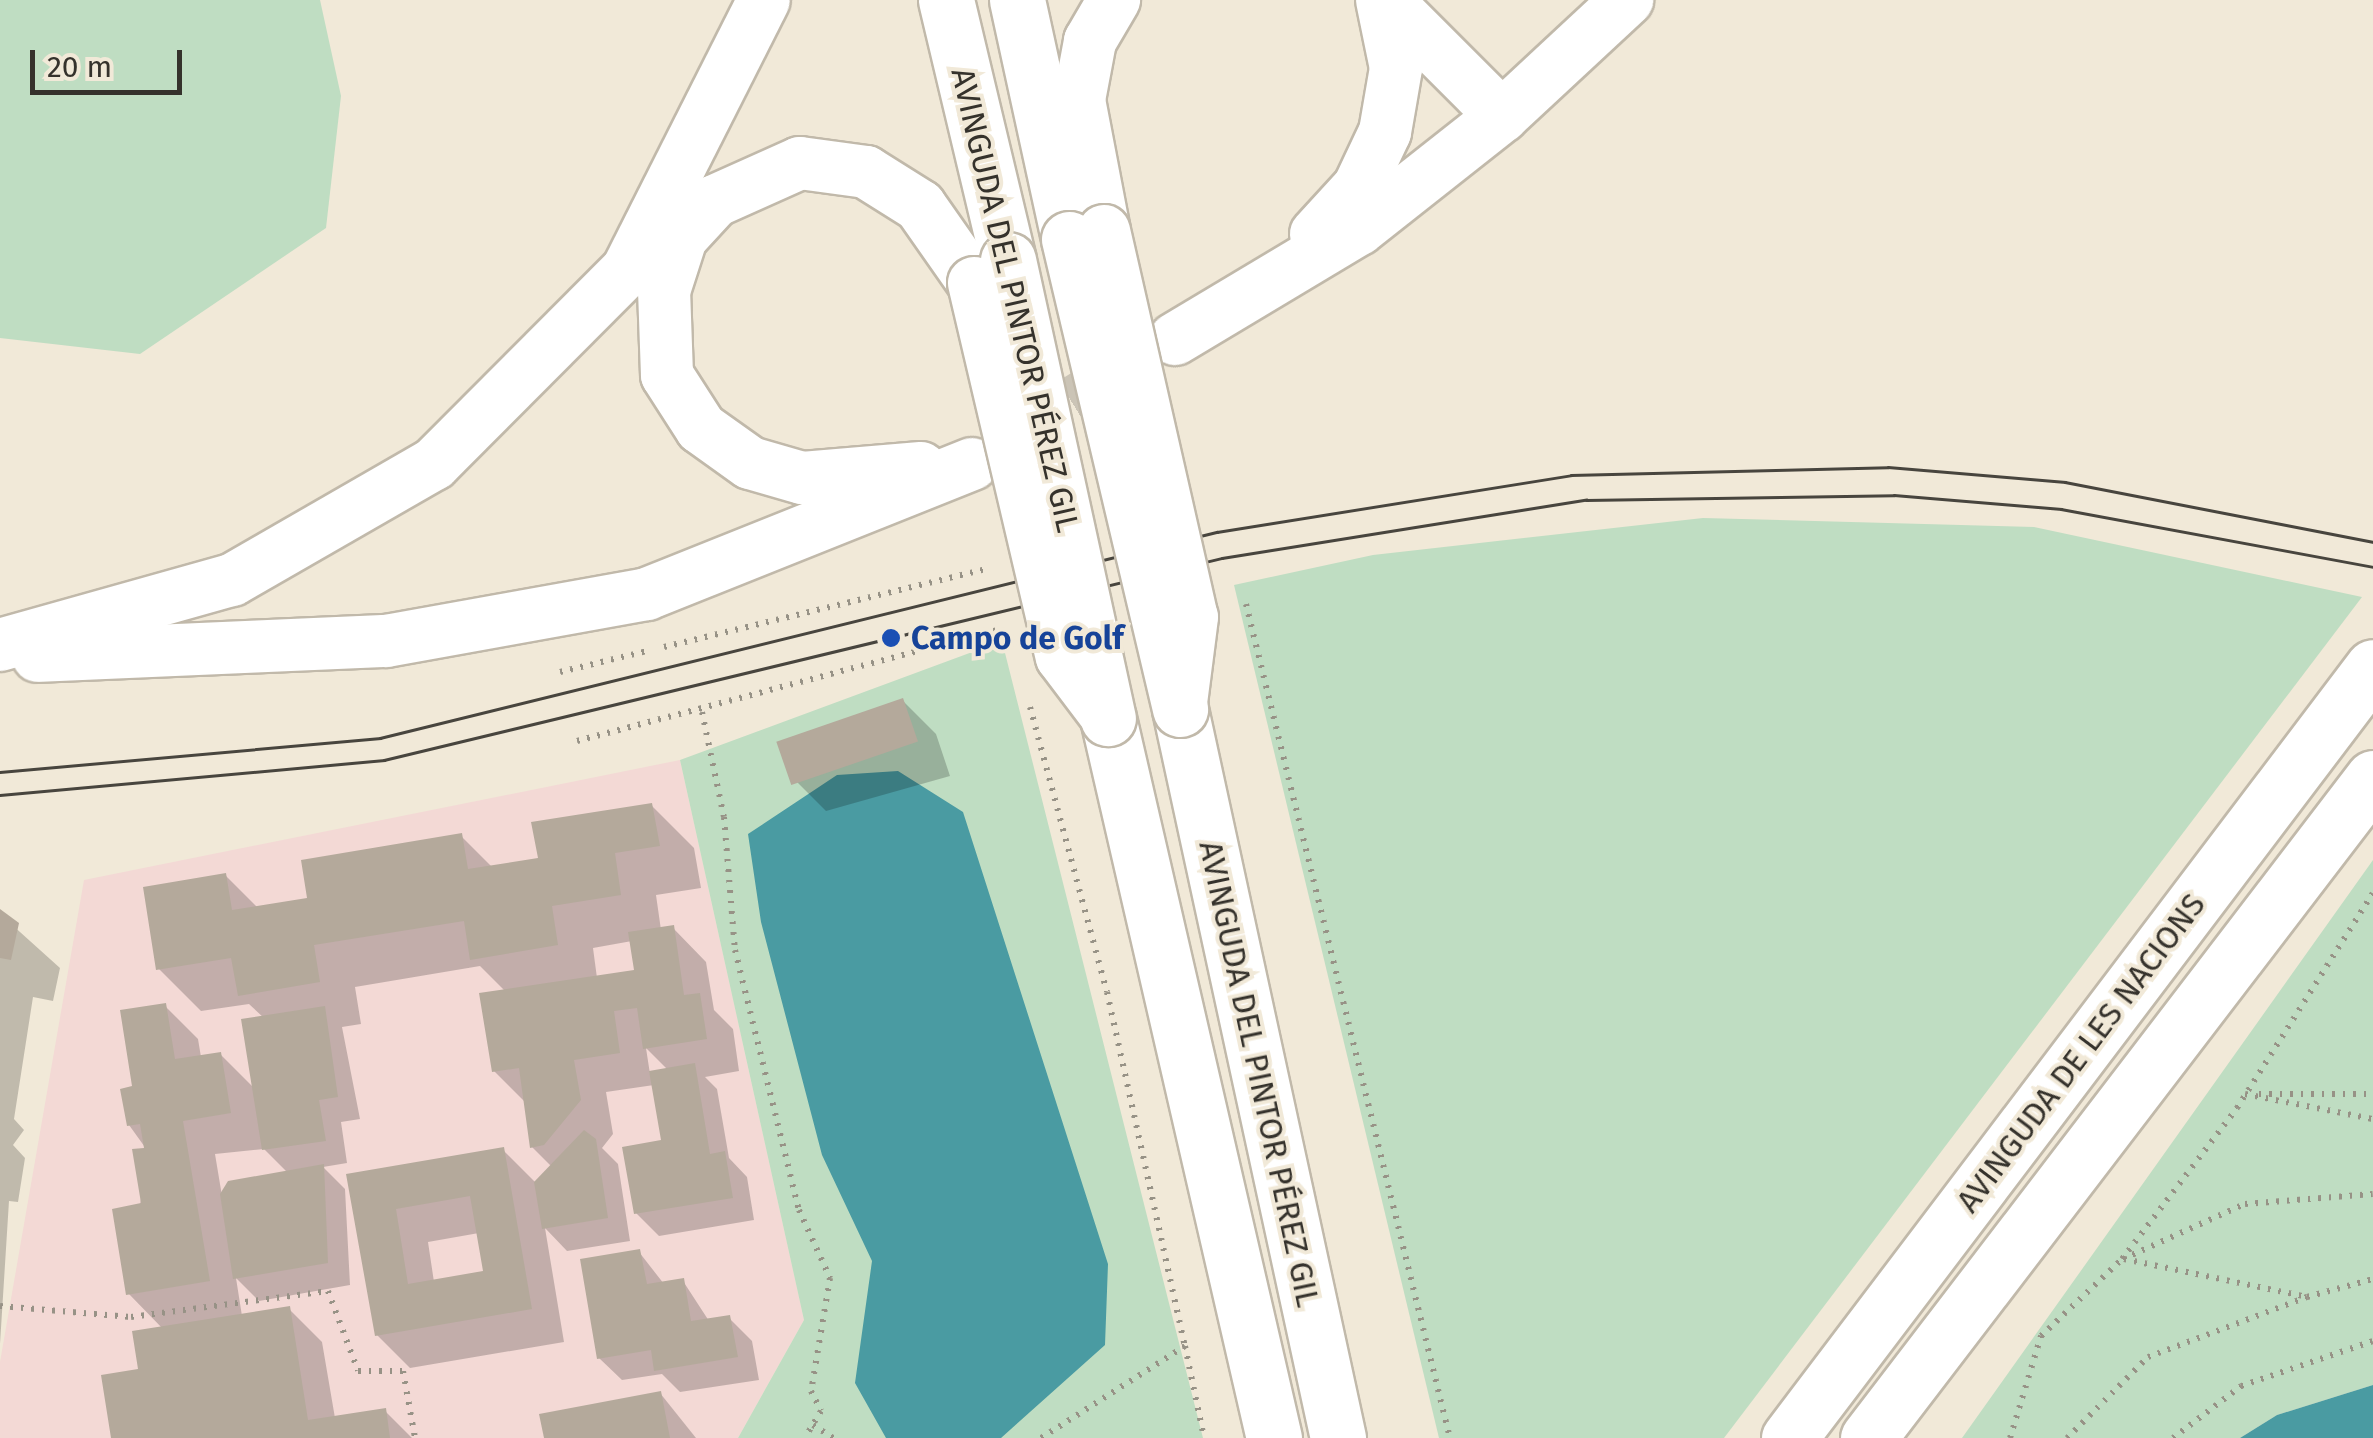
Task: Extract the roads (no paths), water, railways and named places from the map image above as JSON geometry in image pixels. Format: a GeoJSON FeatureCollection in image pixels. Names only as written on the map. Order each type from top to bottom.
{"type":"FeatureCollection","features":[{"type":"Feature","properties":{"kind":"main road","name":"AVINGUDA DEL PINTOR PÉREZ GIL"},"geometry":{"type":"LineString","coordinates":[[946,0],[990,271],[1108,718],[1274,1438]]}},
{"type":"Feature","properties":{"kind":"main road","name":"AVINGUDA DEL PINTOR PÉREZ GIL"},"geometry":{"type":"LineString","coordinates":[[1017,0],[1086,235],[1180,709],[1338,1438]]}},
{"type":"Feature","properties":{"kind":"main road","name":"AVINGUDA DE LES NACIONS"},"geometry":{"type":"LineString","coordinates":[[1789,1438],[2373,667]]}},
{"type":"Feature","properties":{"kind":"main road","name":"AVINGUDA DE LES NACIONS"},"geometry":{"type":"LineString","coordinates":[[1868,1438],[2361,794]]}},
{"type":"Feature","properties":{"kind":"street"},"geometry":{"type":"LineString","coordinates":[[0,645],[232,580],[434,464],[628,269],[764,0]]}},
{"type":"Feature","properties":{"kind":"street","name":"AVINGUDA DEL PINTOR PÉREZ GIL"},"geometry":{"type":"LineString","coordinates":[[1086,235],[1079,100],[1090,41],[1114,0]]}},
{"type":"Feature","properties":{"kind":"street"},"geometry":{"type":"LineString","coordinates":[[1384,0],[1502,116]]}},
{"type":"Feature","properties":{"kind":"street"},"geometry":{"type":"LineString","coordinates":[[1286,267],[1359,186],[1385,132],[1396,68],[1384,0]]}},
{"type":"Feature","properties":{"kind":"street"},"geometry":{"type":"LineString","coordinates":[[1175,340],[1286,267],[1358,228],[1502,116],[1627,0]]}},
{"type":"Feature","properties":{"kind":"street"},"geometry":{"type":"LineString","coordinates":[[0,658],[386,640],[647,594],[972,464],[802,478],[750,463],[700,428],[667,375],[660,330],[681,238],[716,201],[800,163],[866,172],[920,206],[990,271]]}},
{"type":"Feature","properties":{"kind":"water"},"geometry":{"type":"Polygon","coordinates":[[[898,771],[963,812],[1108,1264],[1105,1345],[1001,1438],[886,1438],[855,1383],[872,1261],[822,1155],[761,922],[748,834],[837,775],[898,771]]]}},
{"type":"Feature","properties":{"kind":"water"},"geometry":{"type":"Polygon","coordinates":[[[2373,1385],[2373,1438],[2240,1438],[2277,1415],[2373,1385]]]}},
{"type":"Feature","properties":{"kind":"tunnel"},"geometry":{"type":"LineString","coordinates":[[1006,444],[1140,361]]}},
{"type":"Feature","properties":{"kind":"tram line"},"geometry":{"type":"LineString","coordinates":[[0,772],[380,738],[1217,532],[1571,475],[1888,467],[2065,482],[2373,542]]}},
{"type":"Feature","properties":{"kind":"tram line"},"geometry":{"type":"LineString","coordinates":[[0,795],[384,760],[1222,558],[1586,500],[1894,495],[2061,509],[2373,567]]}},
{"type":"Feature","properties":{"kind":"place","name":"Campo de Golf"},"geometry":{"type":"Point","coordinates":[891,638]}}]}
